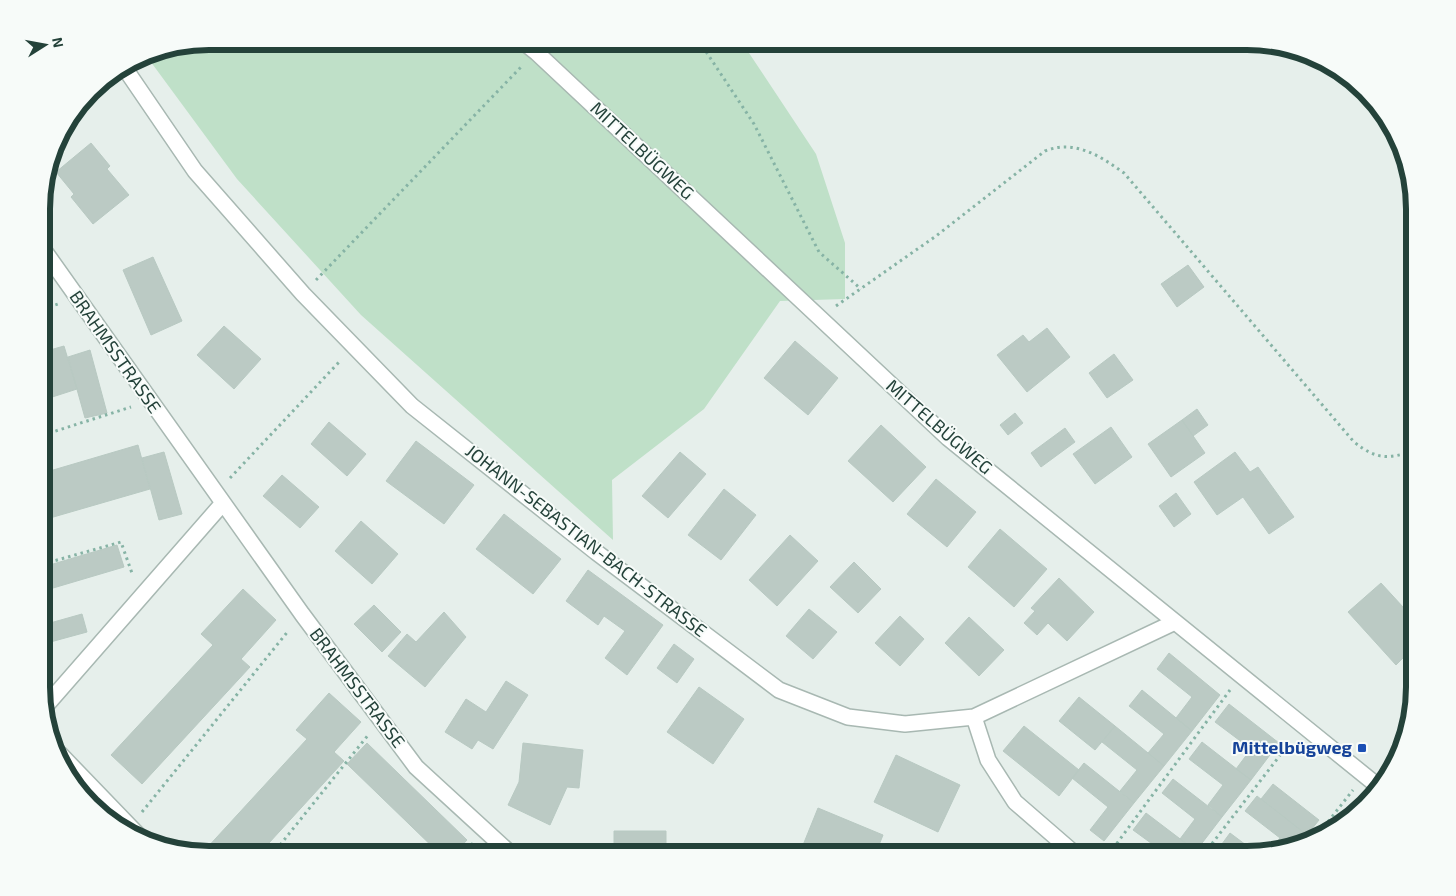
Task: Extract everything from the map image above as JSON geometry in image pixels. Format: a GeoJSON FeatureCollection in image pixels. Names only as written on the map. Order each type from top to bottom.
{"type":"FeatureCollection","features":[{"type":"Feature","properties":{"kind":"street","name":"MITTELBÜGWEG"},"geometry":{"type":"LineString","coordinates":[[533,50],[948,438],[1373,784]]}},
{"type":"Feature","properties":{"kind":"street","name":"JOHANN-SEBASTIAN-BACH-STRASSE"},"geometry":{"type":"LineString","coordinates":[[128,72],[195,171],[302,294],[412,406],[596,552],[779,690],[848,717],[905,724],[974,717],[1174,622]]}},
{"type":"Feature","properties":{"kind":"street","name":"BRAHMSSTRASSE"},"geometry":{"type":"LineString","coordinates":[[50,259],[302,614],[416,767],[502,846]]}},
{"type":"Feature","properties":{"kind":"street"},"geometry":{"type":"LineString","coordinates":[[51,700],[140,596],[219,498]]}},
{"type":"Feature","properties":{"kind":"street"},"geometry":{"type":"LineString","coordinates":[[974,717],[988,760],[1015,802],[1065,846]]}},
{"type":"Feature","properties":{"kind":"street"},"geometry":{"type":"LineString","coordinates":[[72,766],[123,820]]}},
{"type":"Feature","properties":{"kind":"path"},"geometry":{"type":"LineString","coordinates":[[705,50],[754,124],[819,252],[861,290]]}},
{"type":"Feature","properties":{"kind":"path"},"geometry":{"type":"LineString","coordinates":[[302,294],[515,72]]}},
{"type":"Feature","properties":{"kind":"path"},"geometry":{"type":"LineString","coordinates":[[819,317],[861,290],[936,236],[1045,151],[1058,146],[1075,147],[1103,158],[1124,173],[1354,442],[1369,454],[1387,458],[1406,453]]}},
{"type":"Feature","properties":{"kind":"path"},"geometry":{"type":"LineString","coordinates":[[219,498],[353,347]]}},
{"type":"Feature","properties":{"kind":"path"},"geometry":{"type":"LineString","coordinates":[[50,433],[150,401]]}},
{"type":"Feature","properties":{"kind":"path"},"geometry":{"type":"LineString","coordinates":[[50,562],[120,542],[140,596]]}},
{"type":"Feature","properties":{"kind":"path"},"geometry":{"type":"LineString","coordinates":[[137,828],[302,614]]}},
{"type":"Feature","properties":{"kind":"path"},"geometry":{"type":"LineString","coordinates":[[1115,846],[1241,676]]}},
{"type":"Feature","properties":{"kind":"path"},"geometry":{"type":"LineString","coordinates":[[279,846],[381,720]]}},
{"type":"Feature","properties":{"kind":"path"},"geometry":{"type":"LineString","coordinates":[[1210,846],[1302,726]]}},
{"type":"Feature","properties":{"kind":"path"},"geometry":{"type":"LineString","coordinates":[[1326,825],[1364,776]]}},
{"type":"Feature","properties":{"kind":"green space"},"geometry":{"type":"Polygon","coordinates":[[[209,50],[748,50],[816,154],[845,243],[845,299],[780,301],[704,409],[612,480],[613,540],[361,315],[237,179],[150,61],[188,51],[209,50]]]}},
{"type":"Feature","properties":{"kind":"building"},"geometry":{"type":"Polygon","coordinates":[[[91,143],[110,166],[107,169],[129,195],[93,224],[71,197],[74,194],[56,172],[91,143]]]}},
{"type":"Feature","properties":{"kind":"building"},"geometry":{"type":"Polygon","coordinates":[[[153,257],[182,321],[151,335],[123,270],[153,257]]]}},
{"type":"Feature","properties":{"kind":"building"},"geometry":{"type":"Polygon","coordinates":[[[1188,265],[1204,287],[1177,307],[1161,284],[1188,265]]]}},
{"type":"Feature","properties":{"kind":"building"},"geometry":{"type":"Polygon","coordinates":[[[224,326],[261,359],[234,389],[197,355],[224,326]]]}},
{"type":"Feature","properties":{"kind":"building"},"geometry":{"type":"Polygon","coordinates":[[[1047,328],[1070,357],[1027,392],[997,355],[1023,335],[1029,342],[1047,328]]]}},
{"type":"Feature","properties":{"kind":"building"},"geometry":{"type":"Polygon","coordinates":[[[795,341],[838,378],[808,415],[764,378],[795,341]]]}},
{"type":"Feature","properties":{"kind":"building"},"geometry":{"type":"Polygon","coordinates":[[[64,346],[77,389],[50,398],[50,350],[64,346]]]}},
{"type":"Feature","properties":{"kind":"building"},"geometry":{"type":"Polygon","coordinates":[[[90,350],[107,413],[85,418],[68,357],[90,350]]]}},
{"type":"Feature","properties":{"kind":"building"},"geometry":{"type":"Polygon","coordinates":[[[1114,354],[1133,380],[1107,398],[1089,373],[1114,354]]]}},
{"type":"Feature","properties":{"kind":"building"},"geometry":{"type":"Polygon","coordinates":[[[1197,409],[1208,425],[1193,436],[1182,420],[1197,409]]]}},
{"type":"Feature","properties":{"kind":"building"},"geometry":{"type":"Polygon","coordinates":[[[1015,413],[1023,423],[1008,435],[1000,425],[1015,413]]]}},
{"type":"Feature","properties":{"kind":"building"},"geometry":{"type":"Polygon","coordinates":[[[1182,420],[1205,453],[1171,477],[1148,444],[1182,420]]]}},
{"type":"Feature","properties":{"kind":"building"},"geometry":{"type":"Polygon","coordinates":[[[329,422],[366,454],[347,476],[311,444],[329,422]]]}},
{"type":"Feature","properties":{"kind":"building"},"geometry":{"type":"Polygon","coordinates":[[[881,425],[926,467],[893,502],[848,461],[881,425]]]}},
{"type":"Feature","properties":{"kind":"building"},"geometry":{"type":"Polygon","coordinates":[[[1111,427],[1132,457],[1095,484],[1073,454],[1111,427]]]}},
{"type":"Feature","properties":{"kind":"building"},"geometry":{"type":"Polygon","coordinates":[[[1065,428],[1075,442],[1041,467],[1031,453],[1065,428]]]}},
{"type":"Feature","properties":{"kind":"building"},"geometry":{"type":"Polygon","coordinates":[[[416,441],[474,485],[444,524],[386,481],[416,441]]]}},
{"type":"Feature","properties":{"kind":"building"},"geometry":{"type":"Polygon","coordinates":[[[138,445],[150,489],[50,518],[50,471],[138,445]]]}},
{"type":"Feature","properties":{"kind":"building"},"geometry":{"type":"Polygon","coordinates":[[[164,452],[182,514],[159,520],[142,458],[164,452]]]}},
{"type":"Feature","properties":{"kind":"building"},"geometry":{"type":"Polygon","coordinates":[[[680,452],[706,474],[668,518],[642,496],[680,452]]]}},
{"type":"Feature","properties":{"kind":"building"},"geometry":{"type":"Polygon","coordinates":[[[1235,452],[1250,472],[1258,467],[1294,517],[1269,534],[1243,497],[1217,515],[1194,482],[1235,452]]]}},
{"type":"Feature","properties":{"kind":"building"},"geometry":{"type":"Polygon","coordinates":[[[282,475],[319,507],[300,528],[263,496],[282,475]]]}},
{"type":"Feature","properties":{"kind":"building"},"geometry":{"type":"Polygon","coordinates":[[[936,479],[976,512],[947,547],[907,514],[936,479]]]}},
{"type":"Feature","properties":{"kind":"building"},"geometry":{"type":"Polygon","coordinates":[[[724,489],[756,515],[721,560],[688,535],[724,489]]]}},
{"type":"Feature","properties":{"kind":"building"},"geometry":{"type":"Polygon","coordinates":[[[1176,493],[1191,514],[1174,527],[1159,506],[1176,493]]]}},
{"type":"Feature","properties":{"kind":"building"},"geometry":{"type":"Polygon","coordinates":[[[504,514],[561,559],[533,594],[476,549],[504,514]]]}},
{"type":"Feature","properties":{"kind":"building"},"geometry":{"type":"Polygon","coordinates":[[[361,521],[398,554],[372,584],[335,551],[361,521]]]}},
{"type":"Feature","properties":{"kind":"building"},"geometry":{"type":"Polygon","coordinates":[[[1000,529],[1047,569],[1014,607],[968,567],[1000,529]]]}},
{"type":"Feature","properties":{"kind":"building"},"geometry":{"type":"Polygon","coordinates":[[[790,535],[818,561],[777,606],[749,580],[790,535]]]}},
{"type":"Feature","properties":{"kind":"building"},"geometry":{"type":"Polygon","coordinates":[[[117,545],[124,567],[50,589],[50,565],[117,545]]]}},
{"type":"Feature","properties":{"kind":"building"},"geometry":{"type":"Polygon","coordinates":[[[854,562],[881,589],[858,613],[830,587],[854,562]]]}},
{"type":"Feature","properties":{"kind":"building"},"geometry":{"type":"Polygon","coordinates":[[[588,570],[663,625],[627,675],[605,658],[625,631],[604,616],[598,625],[566,601],[588,570]]]}},
{"type":"Feature","properties":{"kind":"building"},"geometry":{"type":"Polygon","coordinates":[[[1059,578],[1094,612],[1067,641],[1048,623],[1037,635],[1024,623],[1035,611],[1031,608],[1059,578]]]}},
{"type":"Feature","properties":{"kind":"building"},"geometry":{"type":"Polygon","coordinates":[[[1381,583],[1406,610],[1406,655],[1396,665],[1348,612],[1381,583]]]}},
{"type":"Feature","properties":{"kind":"building"},"geometry":{"type":"Polygon","coordinates":[[[243,589],[276,620],[241,659],[250,667],[142,784],[111,755],[213,645],[201,634],[243,589]]]}},
{"type":"Feature","properties":{"kind":"building"},"geometry":{"type":"Polygon","coordinates":[[[374,605],[401,632],[382,652],[354,624],[374,605]]]}},
{"type":"Feature","properties":{"kind":"building"},"geometry":{"type":"Polygon","coordinates":[[[809,609],[837,632],[813,659],[786,636],[809,609]]]}},
{"type":"Feature","properties":{"kind":"building"},"geometry":{"type":"Polygon","coordinates":[[[444,612],[466,637],[425,687],[388,656],[407,634],[416,642],[444,612]]]}},
{"type":"Feature","properties":{"kind":"building"},"geometry":{"type":"Polygon","coordinates":[[[82,614],[87,632],[50,642],[50,623],[82,614]]]}},
{"type":"Feature","properties":{"kind":"building"},"geometry":{"type":"Polygon","coordinates":[[[900,616],[924,639],[900,666],[875,643],[900,616]]]}},
{"type":"Feature","properties":{"kind":"building"},"geometry":{"type":"Polygon","coordinates":[[[969,617],[1004,650],[979,676],[945,643],[969,617]]]}},
{"type":"Feature","properties":{"kind":"building"},"geometry":{"type":"Polygon","coordinates":[[[674,644],[694,659],[677,683],[657,668],[674,644]]]}},
{"type":"Feature","properties":{"kind":"building"},"geometry":{"type":"Polygon","coordinates":[[[1169,653],[1220,695],[1192,731],[1176,718],[1192,697],[1157,669],[1169,653]]]}},
{"type":"Feature","properties":{"kind":"building"},"geometry":{"type":"Polygon","coordinates":[[[506,681],[528,695],[493,749],[478,740],[472,749],[445,732],[466,699],[486,712],[506,681]]]}},
{"type":"Feature","properties":{"kind":"building"},"geometry":{"type":"Polygon","coordinates":[[[699,687],[744,719],[713,764],[667,732],[699,687]]]}},
{"type":"Feature","properties":{"kind":"building"},"geometry":{"type":"Polygon","coordinates":[[[1142,690],[1192,731],[1164,766],[1148,753],[1164,734],[1129,706],[1142,690]]]}},
{"type":"Feature","properties":{"kind":"building"},"geometry":{"type":"Polygon","coordinates":[[[329,693],[361,722],[334,752],[344,761],[266,846],[209,846],[307,739],[296,730],[329,693]]]}},
{"type":"Feature","properties":{"kind":"building"},"geometry":{"type":"Polygon","coordinates":[[[1079,697],[1115,726],[1095,750],[1059,721],[1079,697]]]}},
{"type":"Feature","properties":{"kind":"building"},"geometry":{"type":"Polygon","coordinates":[[[1229,704],[1279,743],[1251,780],[1236,769],[1251,749],[1215,722],[1229,704]]]}},
{"type":"Feature","properties":{"kind":"building"},"geometry":{"type":"Polygon","coordinates":[[[1024,726],[1079,770],[1059,796],[1003,751],[1024,726]]]}},
{"type":"Feature","properties":{"kind":"building"},"geometry":{"type":"Polygon","coordinates":[[[1115,726],[1164,766],[1134,803],[1120,791],[1137,770],[1102,742],[1115,726]]]}},
{"type":"Feature","properties":{"kind":"building"},"geometry":{"type":"Polygon","coordinates":[[[1202,742],[1251,780],[1222,817],[1208,805],[1223,785],[1189,759],[1202,742]]]}},
{"type":"Feature","properties":{"kind":"building"},"geometry":{"type":"Polygon","coordinates":[[[367,743],[467,840],[461,846],[432,846],[347,764],[367,743]]]}},
{"type":"Feature","properties":{"kind":"building"},"geometry":{"type":"Polygon","coordinates":[[[523,743],[583,750],[579,788],[567,787],[550,825],[508,805],[519,782],[523,743]]]}},
{"type":"Feature","properties":{"kind":"building"},"geometry":{"type":"Polygon","coordinates":[[[896,755],[960,785],[938,832],[874,802],[896,755]]]}},
{"type":"Feature","properties":{"kind":"building"},"geometry":{"type":"Polygon","coordinates":[[[1084,763],[1134,803],[1104,841],[1090,830],[1108,807],[1072,778],[1084,763]]]}},
{"type":"Feature","properties":{"kind":"building"},"geometry":{"type":"Polygon","coordinates":[[[1173,779],[1222,817],[1200,846],[1189,846],[1180,839],[1195,819],[1162,793],[1173,779]]]}},
{"type":"Feature","properties":{"kind":"building"},"geometry":{"type":"Polygon","coordinates":[[[1273,784],[1319,820],[1306,834],[1261,799],[1273,784]]]}},
{"type":"Feature","properties":{"kind":"building"},"geometry":{"type":"Polygon","coordinates":[[[1257,796],[1306,834],[1276,843],[1280,838],[1245,811],[1257,796]]]}},
{"type":"Feature","properties":{"kind":"building"},"geometry":{"type":"Polygon","coordinates":[[[818,808],[883,835],[879,846],[803,846],[818,808]]]}},
{"type":"Feature","properties":{"kind":"building"},"geometry":{"type":"Polygon","coordinates":[[[1146,813],[1189,846],[1155,846],[1133,830],[1146,813]]]}},
{"type":"Feature","properties":{"kind":"building"},"geometry":{"type":"Polygon","coordinates":[[[614,831],[666,831],[666,846],[614,846],[614,831]]]}},
{"type":"Feature","properties":{"kind":"building"},"geometry":{"type":"Polygon","coordinates":[[[1230,833],[1247,846],[1220,846],[1230,833]]]}},
{"type":"Feature","properties":{"kind":"place","name":"Mittelbügweg"},"geometry":{"type":"Point","coordinates":[1362,748]}}]}
